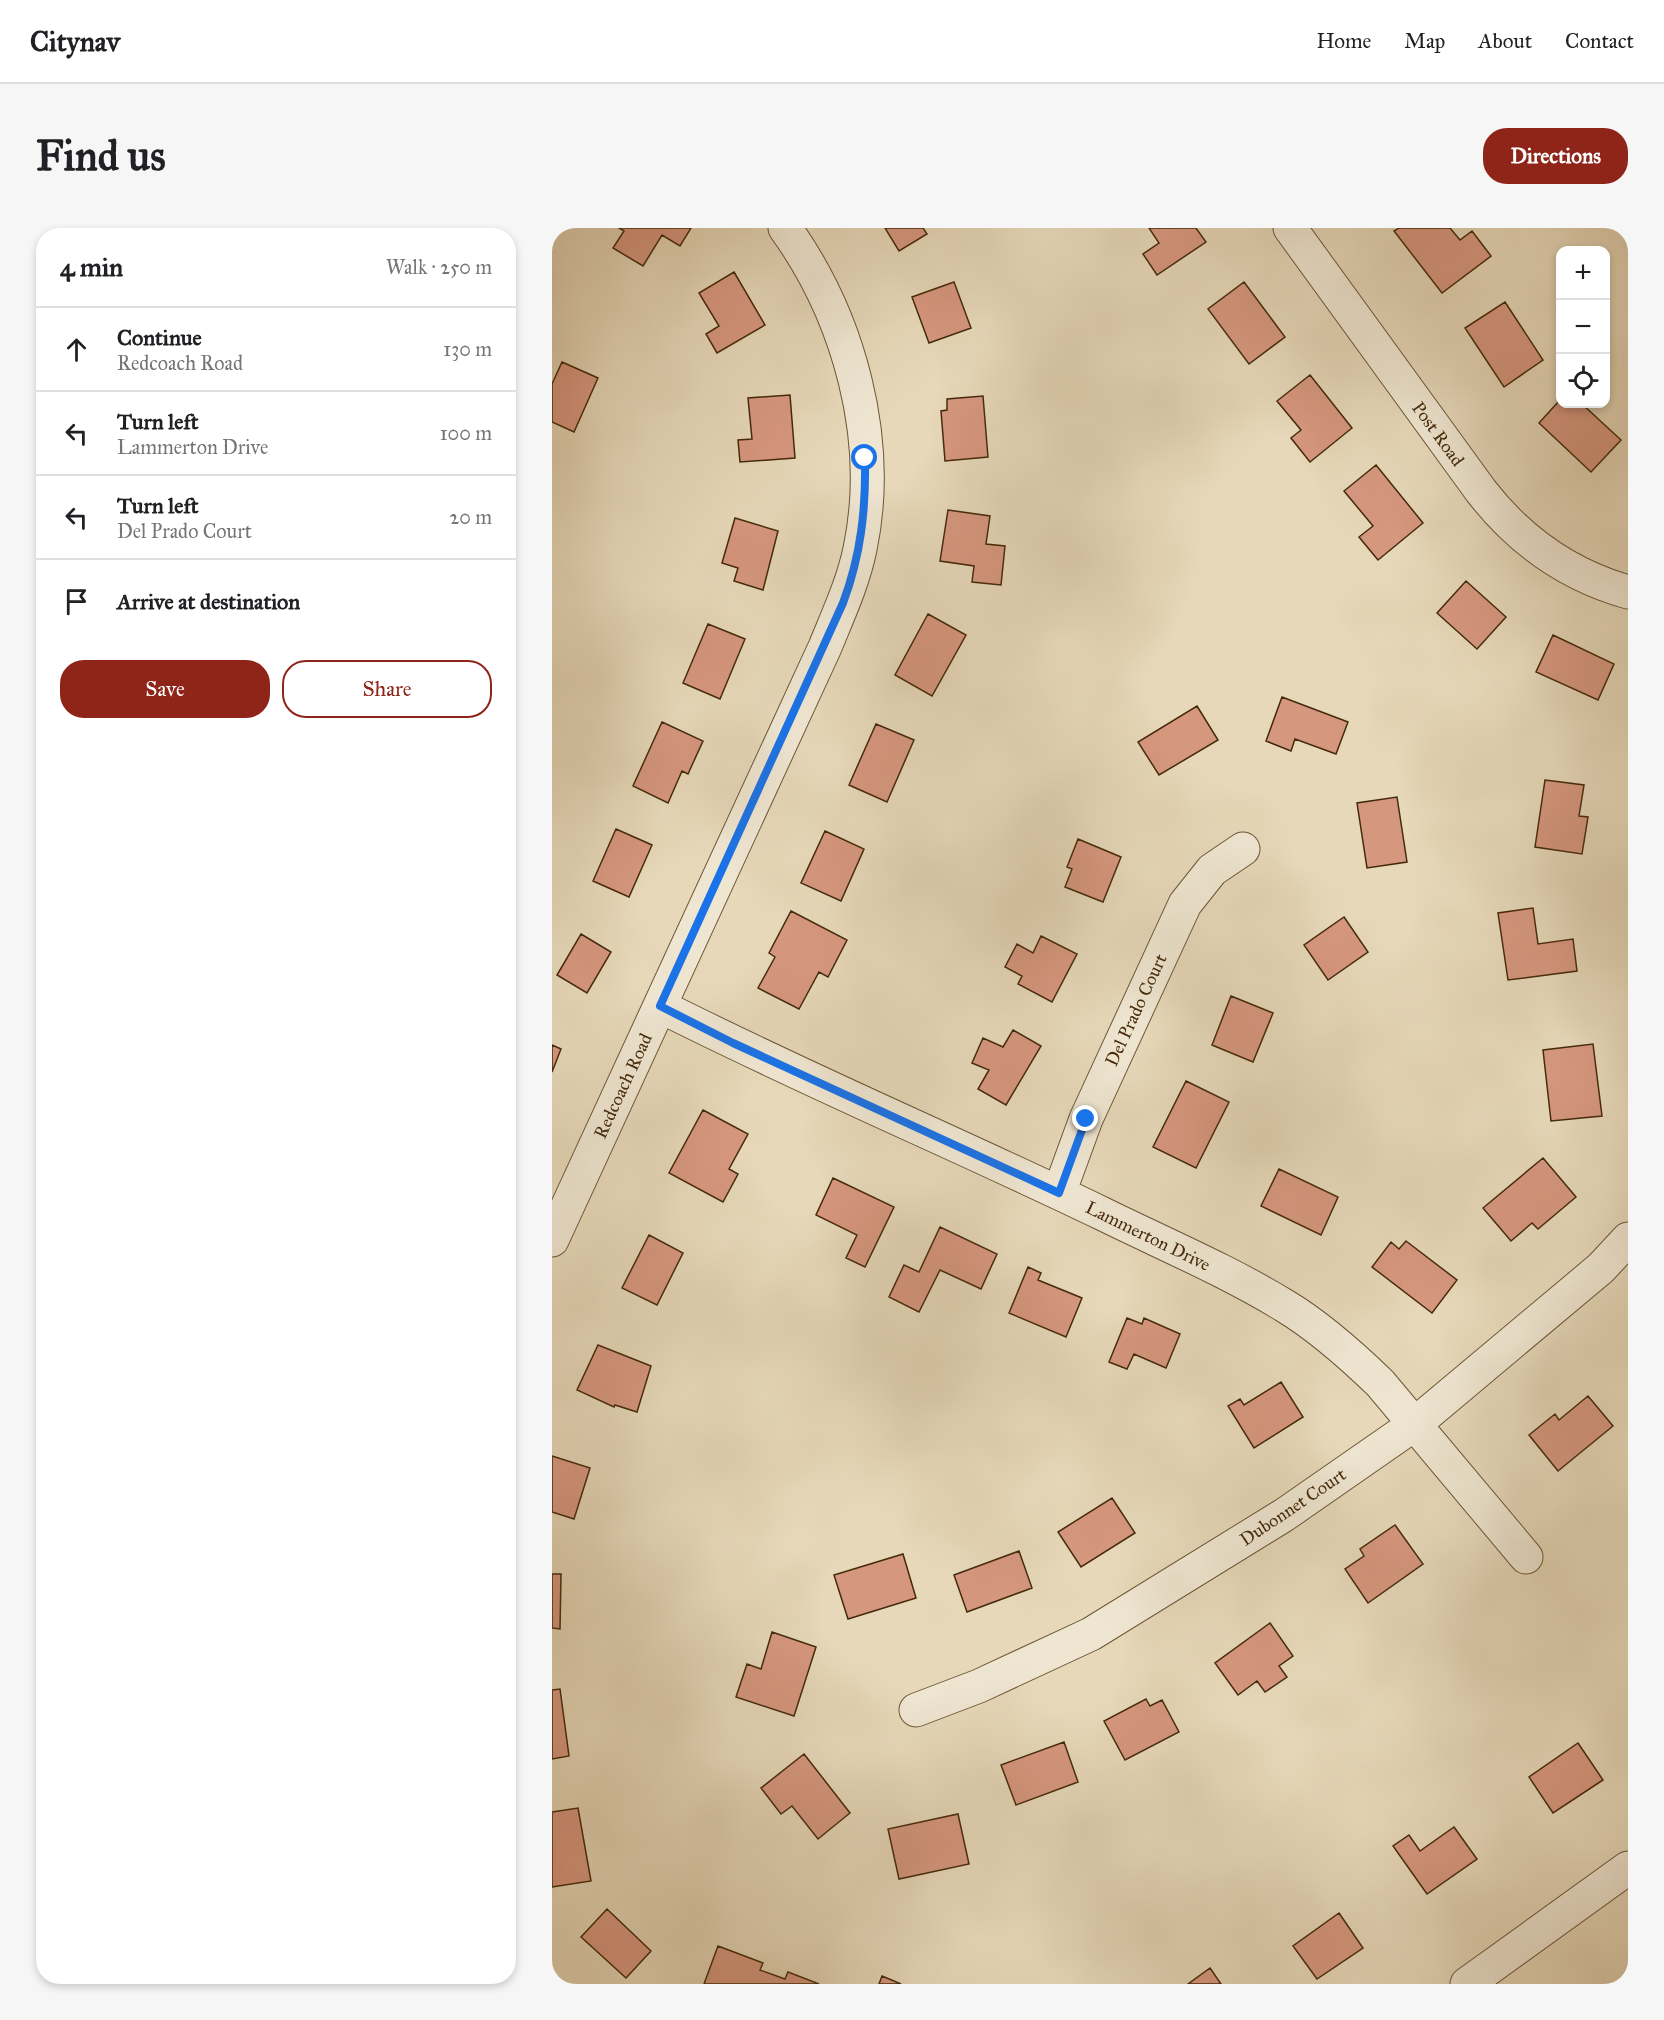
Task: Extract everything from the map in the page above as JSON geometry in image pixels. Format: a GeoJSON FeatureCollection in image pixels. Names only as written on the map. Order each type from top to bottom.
{"type":"FeatureCollection","features":[{"type":"Feature","properties":{"kind":"street","name":"Redcoach Road"},"geometry":{"type":"LineString","coordinates":[[552,1240],[830,636],[853,576],[860,547],[864,521],[865,458],[862,422],[849,359],[828,299],[811,266],[785,228]]}},
{"type":"Feature","properties":{"kind":"street","name":"Post Road"},"geometry":{"type":"LineString","coordinates":[[1290,228],[1468,473],[1506,521],[1536,547],[1570,569],[1592,580],[1628,592]]}},
{"type":"Feature","properties":{"kind":"street","name":"Del Prado Court"},"geometry":{"type":"LineString","coordinates":[[1059,1193],[1086,1119],[1185,904],[1212,870],[1243,849]]}},
{"type":"Feature","properties":{"kind":"street","name":"Lammerton Drive"},"geometry":{"type":"LineString","coordinates":[[660,1006],[733,1043],[1059,1193],[1247,1284],[1287,1307],[1353,1357],[1415,1424],[1526,1557]]}},
{"type":"Feature","properties":{"kind":"street","name":"Dubonnet Court"},"geometry":{"type":"LineString","coordinates":[[916,1710],[979,1686],[1090,1635],[1284,1515],[1415,1424],[1602,1268],[1628,1239]]}},
{"type":"Feature","properties":{"kind":"street"},"geometry":{"type":"LineString","coordinates":[[1467,1984],[1628,1868]]}},
{"type":"Feature","properties":{"kind":"building"},"geometry":{"type":"Polygon","coordinates":[[[619,228],[691,228],[680,246],[662,235],[643,266],[613,248],[624,231],[619,228]]]}},
{"type":"Feature","properties":{"kind":"building"},"geometry":{"type":"Polygon","coordinates":[[[885,228],[923,228],[927,234],[899,251],[885,228]]]}},
{"type":"Feature","properties":{"kind":"building"},"geometry":{"type":"Polygon","coordinates":[[[1149,228],[1196,228],[1206,242],[1157,275],[1143,254],[1159,243],[1149,228]]]}},
{"type":"Feature","properties":{"kind":"building"},"geometry":{"type":"Polygon","coordinates":[[[1399,228],[1450,228],[1460,240],[1472,231],[1491,256],[1442,293],[1394,231],[1399,228]]]}},
{"type":"Feature","properties":{"kind":"building"},"geometry":{"type":"Polygon","coordinates":[[[734,272],[765,325],[717,353],[706,334],[719,326],[699,293],[734,272]]]}},
{"type":"Feature","properties":{"kind":"building"},"geometry":{"type":"Polygon","coordinates":[[[954,282],[971,328],[929,343],[912,297],[954,282]]]}},
{"type":"Feature","properties":{"kind":"building"},"geometry":{"type":"Polygon","coordinates":[[[1244,282],[1285,337],[1249,364],[1208,309],[1244,282]]]}},
{"type":"Feature","properties":{"kind":"building"},"geometry":{"type":"Polygon","coordinates":[[[1505,302],[1543,360],[1504,387],[1465,328],[1505,302]]]}},
{"type":"Feature","properties":{"kind":"building"},"geometry":{"type":"Polygon","coordinates":[[[562,362],[598,378],[574,432],[552,422],[552,384],[562,362]]]}},
{"type":"Feature","properties":{"kind":"building"},"geometry":{"type":"Polygon","coordinates":[[[1310,375],[1352,428],[1310,462],[1291,438],[1301,430],[1277,401],[1310,375]]]}},
{"type":"Feature","properties":{"kind":"building"},"geometry":{"type":"Polygon","coordinates":[[[790,395],[795,458],[740,462],[738,440],[752,439],[748,398],[790,395]]]}},
{"type":"Feature","properties":{"kind":"building"},"geometry":{"type":"Polygon","coordinates":[[[983,396],[988,457],[945,461],[941,411],[947,410],[947,399],[983,396]]]}},
{"type":"Feature","properties":{"kind":"building"},"geometry":{"type":"Polygon","coordinates":[[[1556,404],[1556,408],[1586,408],[1621,440],[1591,472],[1539,423],[1556,404]]]}},
{"type":"Feature","properties":{"kind":"building"},"geometry":{"type":"Polygon","coordinates":[[[1376,465],[1423,523],[1378,560],[1359,537],[1373,526],[1344,491],[1376,465]]]}},
{"type":"Feature","properties":{"kind":"building"},"geometry":{"type":"Polygon","coordinates":[[[948,510],[990,516],[986,544],[1005,546],[1001,585],[972,582],[974,566],[940,561],[948,510]]]}},
{"type":"Feature","properties":{"kind":"building"},"geometry":{"type":"Polygon","coordinates":[[[735,518],[778,531],[763,590],[734,581],[738,568],[722,563],[735,518]]]}},
{"type":"Feature","properties":{"kind":"building"},"geometry":{"type":"Polygon","coordinates":[[[1466,581],[1506,617],[1477,649],[1437,613],[1466,581]]]}},
{"type":"Feature","properties":{"kind":"building"},"geometry":{"type":"Polygon","coordinates":[[[928,614],[966,635],[932,696],[895,675],[928,614]]]}},
{"type":"Feature","properties":{"kind":"building"},"geometry":{"type":"Polygon","coordinates":[[[708,624],[745,639],[720,699],[683,683],[708,624]]]}},
{"type":"Feature","properties":{"kind":"building"},"geometry":{"type":"Polygon","coordinates":[[[1553,635],[1614,664],[1598,700],[1536,672],[1553,635]]]}},
{"type":"Feature","properties":{"kind":"building"},"geometry":{"type":"Polygon","coordinates":[[[1282,697],[1348,722],[1336,754],[1295,739],[1291,751],[1266,741],[1282,697]]]}},
{"type":"Feature","properties":{"kind":"building"},"geometry":{"type":"Polygon","coordinates":[[[1197,706],[1218,740],[1159,775],[1138,742],[1197,706]]]}},
{"type":"Feature","properties":{"kind":"building"},"geometry":{"type":"Polygon","coordinates":[[[662,722],[703,741],[688,774],[682,771],[668,803],[633,786],[662,722]]]}},
{"type":"Feature","properties":{"kind":"building"},"geometry":{"type":"Polygon","coordinates":[[[876,724],[914,740],[887,802],[849,785],[876,724]]]}},
{"type":"Feature","properties":{"kind":"building"},"geometry":{"type":"Polygon","coordinates":[[[1545,780],[1584,785],[1579,816],[1588,817],[1582,854],[1535,847],[1545,780]]]}},
{"type":"Feature","properties":{"kind":"building"},"geometry":{"type":"Polygon","coordinates":[[[1397,797],[1407,862],[1367,868],[1357,803],[1397,797]]]}},
{"type":"Feature","properties":{"kind":"building"},"geometry":{"type":"Polygon","coordinates":[[[616,829],[652,845],[629,897],[593,881],[616,829]]]}},
{"type":"Feature","properties":{"kind":"building"},"geometry":{"type":"Polygon","coordinates":[[[825,831],[864,849],[841,901],[801,883],[825,831]]]}},
{"type":"Feature","properties":{"kind":"building"},"geometry":{"type":"Polygon","coordinates":[[[1078,839],[1121,857],[1103,902],[1065,887],[1072,869],[1067,867],[1078,839]]]}},
{"type":"Feature","properties":{"kind":"building"},"geometry":{"type":"Polygon","coordinates":[[[1533,908],[1538,944],[1573,939],[1577,971],[1508,980],[1498,913],[1533,908]]]}},
{"type":"Feature","properties":{"kind":"building"},"geometry":{"type":"Polygon","coordinates":[[[791,911],[847,940],[828,977],[819,972],[799,1009],[758,988],[775,957],[769,953],[791,911]]]}},
{"type":"Feature","properties":{"kind":"building"},"geometry":{"type":"Polygon","coordinates":[[[1344,917],[1368,952],[1328,980],[1304,945],[1344,917]]]}},
{"type":"Feature","properties":{"kind":"building"},"geometry":{"type":"Polygon","coordinates":[[[581,934],[611,952],[587,993],[557,975],[581,934]]]}},
{"type":"Feature","properties":{"kind":"building"},"geometry":{"type":"Polygon","coordinates":[[[1041,936],[1077,954],[1052,1002],[1018,984],[1022,976],[1005,967],[1017,944],[1033,953],[1041,936]]]}},
{"type":"Feature","properties":{"kind":"building"},"geometry":{"type":"Polygon","coordinates":[[[1231,996],[1273,1013],[1253,1062],[1212,1045],[1231,996]]]}},
{"type":"Feature","properties":{"kind":"building"},"geometry":{"type":"Polygon","coordinates":[[[1013,1030],[1041,1046],[1006,1105],[978,1089],[989,1070],[972,1063],[983,1038],[1003,1047],[1013,1030]]]}},
{"type":"Feature","properties":{"kind":"building"},"geometry":{"type":"Polygon","coordinates":[[[1593,1044],[1602,1116],[1551,1121],[1543,1050],[1593,1044]]]}},
{"type":"Feature","properties":{"kind":"building"},"geometry":{"type":"Polygon","coordinates":[[[552,1045],[561,1049],[552,1072],[552,1045]]]}},
{"type":"Feature","properties":{"kind":"building"},"geometry":{"type":"Polygon","coordinates":[[[1186,1081],[1229,1102],[1196,1168],[1153,1147],[1186,1081]]]}},
{"type":"Feature","properties":{"kind":"building"},"geometry":{"type":"Polygon","coordinates":[[[703,1110],[748,1134],[729,1169],[738,1174],[723,1202],[669,1173],[703,1110]]]}},
{"type":"Feature","properties":{"kind":"building"},"geometry":{"type":"Polygon","coordinates":[[[1543,1158],[1576,1197],[1538,1229],[1532,1223],[1511,1241],[1483,1208],[1543,1158]]]}},
{"type":"Feature","properties":{"kind":"building"},"geometry":{"type":"Polygon","coordinates":[[[1279,1169],[1338,1197],[1321,1235],[1261,1206],[1279,1169]]]}},
{"type":"Feature","properties":{"kind":"building"},"geometry":{"type":"Polygon","coordinates":[[[833,1178],[894,1207],[865,1267],[846,1258],[857,1235],[816,1215],[833,1178]]]}},
{"type":"Feature","properties":{"kind":"building"},"geometry":{"type":"Polygon","coordinates":[[[940,1227],[997,1254],[981,1289],[940,1270],[919,1312],[889,1297],[904,1265],[919,1272],[940,1227]]]}},
{"type":"Feature","properties":{"kind":"building"},"geometry":{"type":"Polygon","coordinates":[[[649,1235],[683,1253],[657,1305],[622,1288],[649,1235]]]}},
{"type":"Feature","properties":{"kind":"building"},"geometry":{"type":"Polygon","coordinates":[[[1406,1241],[1457,1280],[1432,1313],[1372,1267],[1391,1242],[1399,1249],[1406,1241]]]}},
{"type":"Feature","properties":{"kind":"building"},"geometry":{"type":"Polygon","coordinates":[[[1028,1267],[1041,1273],[1038,1280],[1082,1298],[1066,1337],[1009,1313],[1028,1267]]]}},
{"type":"Feature","properties":{"kind":"building"},"geometry":{"type":"Polygon","coordinates":[[[1127,1318],[1142,1324],[1144,1318],[1180,1334],[1166,1368],[1134,1354],[1127,1369],[1109,1362],[1127,1318]]]}},
{"type":"Feature","properties":{"kind":"building"},"geometry":{"type":"Polygon","coordinates":[[[598,1345],[651,1366],[637,1412],[615,1405],[614,1407],[577,1390],[598,1345]]]}},
{"type":"Feature","properties":{"kind":"building"},"geometry":{"type":"Polygon","coordinates":[[[1281,1382],[1303,1417],[1254,1448],[1228,1406],[1240,1399],[1244,1405],[1281,1382]]]}},
{"type":"Feature","properties":{"kind":"building"},"geometry":{"type":"Polygon","coordinates":[[[1588,1396],[1613,1426],[1558,1471],[1529,1435],[1555,1414],[1559,1420],[1588,1396]]]}},
{"type":"Feature","properties":{"kind":"building"},"geometry":{"type":"Polygon","coordinates":[[[552,1456],[590,1468],[574,1519],[552,1512],[552,1456]]]}},
{"type":"Feature","properties":{"kind":"building"},"geometry":{"type":"Polygon","coordinates":[[[1112,1498],[1135,1533],[1081,1567],[1058,1532],[1112,1498]]]}},
{"type":"Feature","properties":{"kind":"building"},"geometry":{"type":"Polygon","coordinates":[[[1395,1525],[1423,1564],[1368,1603],[1345,1569],[1364,1556],[1360,1549],[1395,1525]]]}},
{"type":"Feature","properties":{"kind":"building"},"geometry":{"type":"Polygon","coordinates":[[[1019,1551],[1032,1588],[967,1612],[954,1575],[1019,1551]]]}},
{"type":"Feature","properties":{"kind":"building"},"geometry":{"type":"Polygon","coordinates":[[[903,1554],[916,1598],[848,1619],[834,1575],[903,1554]]]}},
{"type":"Feature","properties":{"kind":"building"},"geometry":{"type":"Polygon","coordinates":[[[552,1574],[561,1574],[560,1629],[552,1628],[552,1574]]]}},
{"type":"Feature","properties":{"kind":"building"},"geometry":{"type":"Polygon","coordinates":[[[1270,1623],[1293,1656],[1279,1666],[1287,1677],[1265,1692],[1257,1681],[1238,1695],[1215,1663],[1270,1623]]]}},
{"type":"Feature","properties":{"kind":"building"},"geometry":{"type":"Polygon","coordinates":[[[772,1632],[816,1647],[794,1716],[736,1697],[747,1664],[761,1669],[772,1632]]]}},
{"type":"Feature","properties":{"kind":"building"},"geometry":{"type":"Polygon","coordinates":[[[560,1689],[569,1756],[552,1759],[552,1690],[560,1689]]]}},
{"type":"Feature","properties":{"kind":"building"},"geometry":{"type":"Polygon","coordinates":[[[1146,1699],[1150,1706],[1162,1700],[1179,1732],[1125,1760],[1104,1721],[1146,1699]]]}},
{"type":"Feature","properties":{"kind":"building"},"geometry":{"type":"Polygon","coordinates":[[[1064,1742],[1078,1782],[1016,1805],[1001,1765],[1064,1742]]]}},
{"type":"Feature","properties":{"kind":"building"},"geometry":{"type":"Polygon","coordinates":[[[1578,1743],[1603,1780],[1553,1813],[1529,1777],[1578,1743]]]}},
{"type":"Feature","properties":{"kind":"building"},"geometry":{"type":"Polygon","coordinates":[[[804,1754],[850,1813],[818,1839],[792,1806],[781,1814],[761,1788],[804,1754]]]}},
{"type":"Feature","properties":{"kind":"building"},"geometry":{"type":"Polygon","coordinates":[[[578,1808],[591,1881],[552,1887],[552,1812],[578,1808]]]}},
{"type":"Feature","properties":{"kind":"building"},"geometry":{"type":"Polygon","coordinates":[[[958,1814],[969,1864],[899,1879],[888,1829],[958,1814]]]}},
{"type":"Feature","properties":{"kind":"building"},"geometry":{"type":"Polygon","coordinates":[[[1454,1827],[1477,1859],[1427,1894],[1393,1846],[1409,1835],[1420,1851],[1454,1827]]]}},
{"type":"Feature","properties":{"kind":"building"},"geometry":{"type":"Polygon","coordinates":[[[607,1909],[651,1951],[626,1978],[581,1937],[607,1909]]]}},
{"type":"Feature","properties":{"kind":"building"},"geometry":{"type":"Polygon","coordinates":[[[1339,1913],[1363,1948],[1317,1979],[1293,1946],[1339,1913]]]}},
{"type":"Feature","properties":{"kind":"building"},"geometry":{"type":"Polygon","coordinates":[[[718,1946],[763,1963],[760,1970],[785,1979],[788,1972],[819,1984],[704,1984],[718,1946]]]}},
{"type":"Feature","properties":{"kind":"building"},"geometry":{"type":"Polygon","coordinates":[[[1210,1968],[1221,1984],[1188,1984],[1210,1968]]]}},
{"type":"Feature","properties":{"kind":"building"},"geometry":{"type":"Polygon","coordinates":[[[882,1976],[901,1984],[879,1984],[882,1976]]]}},
{"type":"Feature","properties":{"kind":"route"},"geometry":{"type":"LineString","coordinates":[[865,458],[864,521],[853,576],[843,603],[825,647],[660,1006],[733,1043],[1059,1193],[1086,1119]]}}]}
